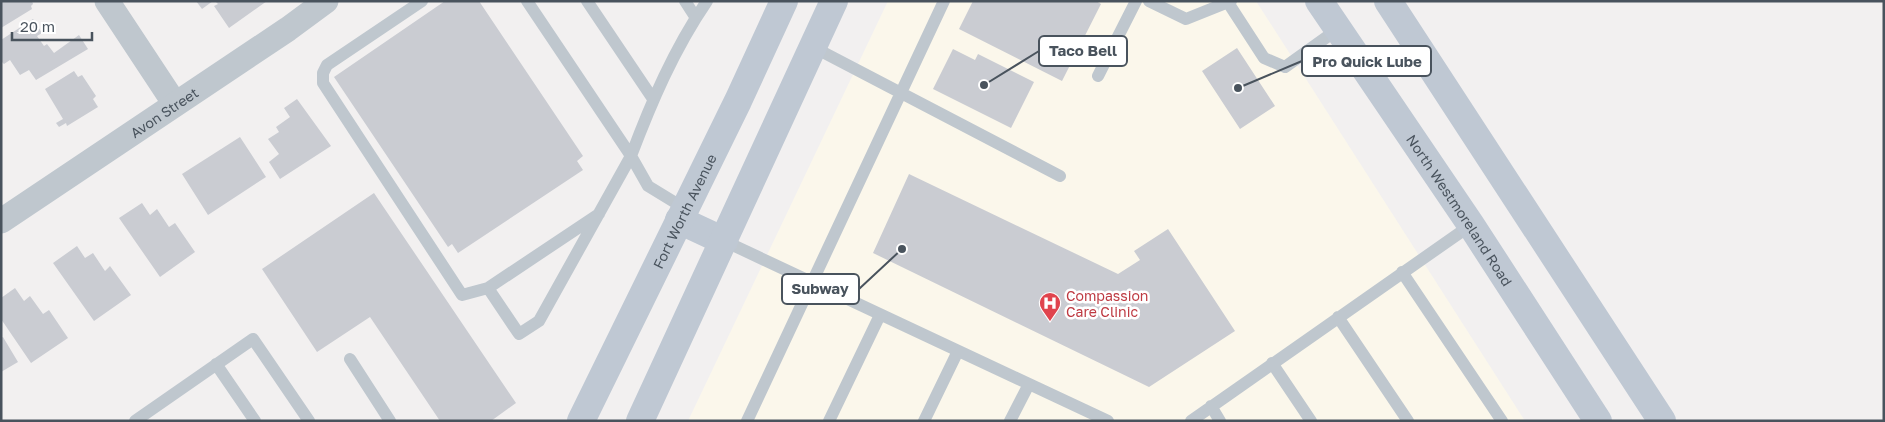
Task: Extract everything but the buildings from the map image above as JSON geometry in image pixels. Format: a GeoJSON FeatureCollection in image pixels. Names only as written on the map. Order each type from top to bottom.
{"type":"FeatureCollection","features":[{"type":"Feature","properties":{"kind":"main road","name":"Fort Worth Avenue"},"geometry":{"type":"LineString","coordinates":[[581,421],[738,102],[784,1]]}},
{"type":"Feature","properties":{"kind":"main road"},"geometry":{"type":"LineString","coordinates":[[640,421],[834,1]]}},
{"type":"Feature","properties":{"kind":"main road","name":"North Westmoreland Road"},"geometry":{"type":"LineString","coordinates":[[1319,1],[1471,225],[1598,421]]}},
{"type":"Feature","properties":{"kind":"main road"},"geometry":{"type":"LineString","coordinates":[[1388,1],[1662,421]]}},
{"type":"Feature","properties":{"kind":"main road"},"geometry":{"type":"LineString","coordinates":[[682,214],[724,241]]}},
{"type":"Feature","properties":{"kind":"street"},"geometry":{"type":"LineString","coordinates":[[106,1],[175,104]]}},
{"type":"Feature","properties":{"kind":"street","name":"Avon Street"},"geometry":{"type":"LineString","coordinates":[[1,221],[288,29],[326,1]]}},
{"type":"Feature","properties":{"kind":"lane"},"geometry":{"type":"LineString","coordinates":[[422,1],[328,65],[323,73],[323,83],[462,295],[488,288],[600,214]]}},
{"type":"Feature","properties":{"kind":"lane"},"geometry":{"type":"LineString","coordinates":[[527,1],[631,156],[648,186],[682,214]]}},
{"type":"Feature","properties":{"kind":"lane"},"geometry":{"type":"LineString","coordinates":[[588,1],[653,99]]}},
{"type":"Feature","properties":{"kind":"lane"},"geometry":{"type":"LineString","coordinates":[[685,1],[696,18]]}},
{"type":"Feature","properties":{"kind":"lane"},"geometry":{"type":"LineString","coordinates":[[488,288],[518,334],[539,320],[631,156],[653,99],[707,1]]}},
{"type":"Feature","properties":{"kind":"lane"},"geometry":{"type":"LineString","coordinates":[[747,421],[944,1]]}},
{"type":"Feature","properties":{"kind":"lane"},"geometry":{"type":"LineString","coordinates":[[1098,76],[1136,1]]}},
{"type":"Feature","properties":{"kind":"lane"},"geometry":{"type":"LineString","coordinates":[[1149,1],[1186,20],[1229,2],[1264,58],[1284,67],[1338,29]]}},
{"type":"Feature","properties":{"kind":"lane"},"geometry":{"type":"LineString","coordinates":[[813,47],[1060,176]]}},
{"type":"Feature","properties":{"kind":"lane"},"geometry":{"type":"LineString","coordinates":[[1191,421],[1471,225]]}},
{"type":"Feature","properties":{"kind":"lane"},"geometry":{"type":"LineString","coordinates":[[724,241],[1103,420]]}},
{"type":"Feature","properties":{"kind":"lane"},"geometry":{"type":"LineString","coordinates":[[1402,272],[1502,421]]}},
{"type":"Feature","properties":{"kind":"lane"},"geometry":{"type":"LineString","coordinates":[[829,421],[880,314]]}},
{"type":"Feature","properties":{"kind":"lane"},"geometry":{"type":"LineString","coordinates":[[1338,317],[1408,421]]}},
{"type":"Feature","properties":{"kind":"lane"},"geometry":{"type":"LineString","coordinates":[[135,421],[253,339],[309,421]]}},
{"type":"Feature","properties":{"kind":"lane"},"geometry":{"type":"LineString","coordinates":[[924,421],[958,351]]}},
{"type":"Feature","properties":{"kind":"lane"},"geometry":{"type":"LineString","coordinates":[[350,358],[390,421]]}},
{"type":"Feature","properties":{"kind":"lane"},"geometry":{"type":"LineString","coordinates":[[216,364],[255,421]]}},
{"type":"Feature","properties":{"kind":"lane"},"geometry":{"type":"LineString","coordinates":[[1272,364],[1311,421]]}},
{"type":"Feature","properties":{"kind":"lane"},"geometry":{"type":"LineString","coordinates":[[1010,421],[1029,384]]}},
{"type":"Feature","properties":{"kind":"lane"},"geometry":{"type":"LineString","coordinates":[[1211,406],[1220,421]]}},
{"type":"Feature","properties":{"kind":"shaded area"},"geometry":{"type":"Polygon","coordinates":[[[888,1],[1256,1],[1525,421],[688,421],[888,1]]]}},
{"type":"Feature","properties":{"kind":"place","name":"Taco Bell"},"geometry":{"type":"Point","coordinates":[984,85]}},
{"type":"Feature","properties":{"kind":"place","name":"Pro Quick Lube"},"geometry":{"type":"Point","coordinates":[1238,88]}},
{"type":"Feature","properties":{"kind":"place","name":"Subway"},"geometry":{"type":"Point","coordinates":[902,249]}},
{"type":"Feature","properties":{"kind":"place","name":"Compassion Care Clinic"},"geometry":{"type":"Point","coordinates":[1050,322]}}]}
